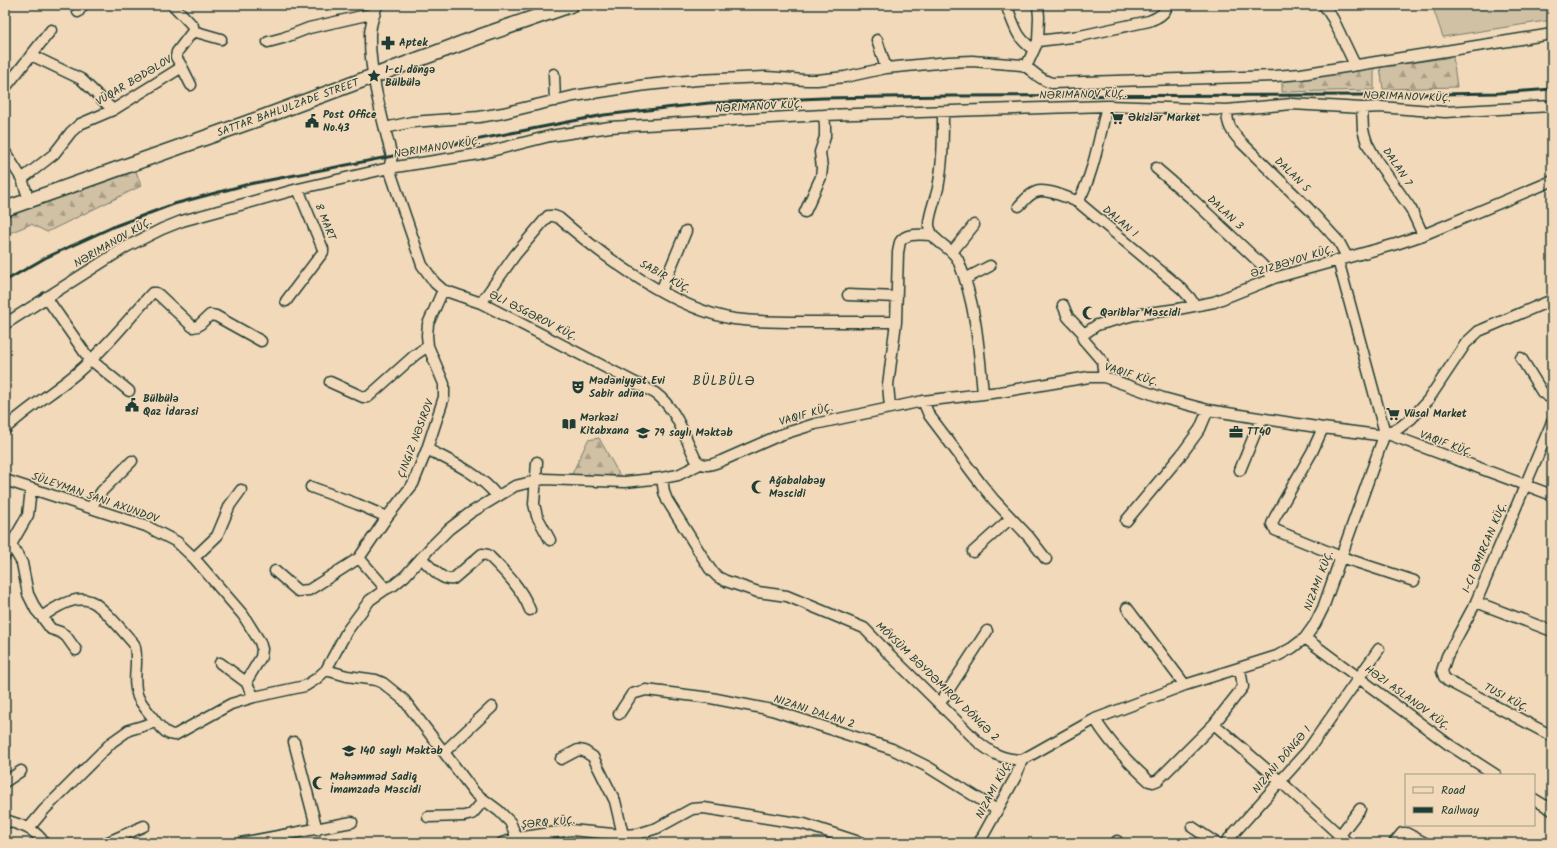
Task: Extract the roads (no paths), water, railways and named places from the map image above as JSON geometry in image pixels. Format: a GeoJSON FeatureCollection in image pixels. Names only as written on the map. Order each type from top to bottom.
{"type":"FeatureCollection","features":[{"type":"Feature","properties":{"kind":"main road","name":"SATTAR BAHLULZADE STREET"},"geometry":{"type":"LineString","coordinates":[[5,209],[484,35],[571,5]]}},
{"type":"Feature","properties":{"kind":"street"},"geometry":{"type":"LineString","coordinates":[[173,5],[193,26],[193,31],[221,39]]}},
{"type":"Feature","properties":{"kind":"street"},"geometry":{"type":"LineString","coordinates":[[1026,67],[1036,46],[1039,17],[1038,5]]}},
{"type":"Feature","properties":{"kind":"street"},"geometry":{"type":"LineString","coordinates":[[1008,10],[1022,41],[1036,46],[1149,21],[1160,16],[1166,9],[1167,5]]}},
{"type":"Feature","properties":{"kind":"street"},"geometry":{"type":"LineString","coordinates":[[1324,5],[1333,19],[1355,65]]}},
{"type":"Feature","properties":{"kind":"street"},"geometry":{"type":"LineString","coordinates":[[268,42],[376,9],[370,34],[374,76],[392,157],[389,168],[422,265],[432,280],[442,290]]}},
{"type":"Feature","properties":{"kind":"street"},"geometry":{"type":"LineString","coordinates":[[5,88],[51,30]]}},
{"type":"Feature","properties":{"kind":"street","name":"VÜQAR BƏDƏLOV"},"geometry":{"type":"LineString","coordinates":[[22,179],[54,154],[71,132],[80,124],[113,110],[182,68],[176,57],[176,52],[193,31]]}},
{"type":"Feature","properties":{"kind":"street","name":"NƏRIMANOV KÜÇ."},"geometry":{"type":"LineString","coordinates":[[385,128],[412,122],[479,117],[591,93],[673,82],[765,76],[804,81],[845,77],[886,68],[972,61],[1016,64],[1026,67],[1044,81],[1061,83],[1275,76],[1301,74],[1552,34]]}},
{"type":"Feature","properties":{"kind":"street"},"geometry":{"type":"LineString","coordinates":[[877,40],[886,68]]}},
{"type":"Feature","properties":{"kind":"street"},"geometry":{"type":"LineString","coordinates":[[31,55],[81,79],[113,110]]}},
{"type":"Feature","properties":{"kind":"street"},"geometry":{"type":"LineString","coordinates":[[182,68],[191,85]]}},
{"type":"Feature","properties":{"kind":"street"},"geometry":{"type":"LineString","coordinates":[[554,74],[555,101]]}},
{"type":"Feature","properties":{"kind":"street","name":"NƏRIMANOV KÜÇ."},"geometry":{"type":"LineString","coordinates":[[5,324],[120,251],[162,229],[182,221],[298,189],[389,168],[480,154],[550,136],[610,127],[824,115],[1107,106],[1227,110],[1292,104],[1362,108],[1380,107],[1445,112],[1552,106]]}},
{"type":"Feature","properties":{"kind":"street"},"geometry":{"type":"LineString","coordinates":[[1078,202],[1085,190],[1090,176],[1107,106]]}},
{"type":"Feature","properties":{"kind":"street","name":"DALAN 7"},"geometry":{"type":"LineString","coordinates":[[1362,108],[1363,130],[1367,143],[1377,161],[1411,209],[1423,235]]}},
{"type":"Feature","properties":{"kind":"street","name":"DALAN 5"},"geometry":{"type":"LineString","coordinates":[[1227,110],[1227,121],[1232,131],[1241,142],[1309,209],[1339,242],[1342,258]]}},
{"type":"Feature","properties":{"kind":"street"},"geometry":{"type":"LineString","coordinates":[[943,112],[941,163],[938,187],[929,225],[932,235],[957,258],[965,279],[978,335],[983,394]]}},
{"type":"Feature","properties":{"kind":"street"},"geometry":{"type":"LineString","coordinates":[[805,212],[821,177],[822,168],[820,152],[825,131],[824,115]]}},
{"type":"Feature","properties":{"kind":"street"},"geometry":{"type":"LineString","coordinates":[[5,152],[8,162],[22,179],[29,200]]}},
{"type":"Feature","properties":{"kind":"street","name":"DALAN 3"},"geometry":{"type":"LineString","coordinates":[[1156,168],[1191,198],[1274,278]]}},
{"type":"Feature","properties":{"kind":"street","name":"ƏZIZBƏYOV KÜÇ."},"geometry":{"type":"LineString","coordinates":[[1084,334],[1097,325],[1134,315],[1214,302],[1274,278],[1396,244],[1423,235],[1552,181]]}},
{"type":"Feature","properties":{"kind":"street","name":"8 MART"},"geometry":{"type":"LineString","coordinates":[[286,301],[324,249],[298,189]]}},
{"type":"Feature","properties":{"kind":"street","name":"DALAN 1"},"geometry":{"type":"LineString","coordinates":[[1019,206],[1029,195],[1036,191],[1044,191],[1078,202],[1182,289],[1195,306]]}},
{"type":"Feature","properties":{"kind":"street","name":"SABIR KÜÇ."},"geometry":{"type":"LineString","coordinates":[[481,302],[515,255],[548,216],[554,216],[559,218],[612,261],[661,291],[713,314],[734,319],[798,323],[896,322]]}},
{"type":"Feature","properties":{"kind":"street"},"geometry":{"type":"LineString","coordinates":[[952,252],[974,225]]}},
{"type":"Feature","properties":{"kind":"street"},"geometry":{"type":"LineString","coordinates":[[661,291],[686,231]]}},
{"type":"Feature","properties":{"kind":"street"},"geometry":{"type":"LineString","coordinates":[[890,407],[888,385],[896,322],[898,252],[900,242],[912,235],[932,235]]}},
{"type":"Feature","properties":{"kind":"street"},"geometry":{"type":"LineString","coordinates":[[1342,258],[1385,433],[1399,428],[1419,411],[1466,343],[1473,336],[1480,331],[1552,300]]}},
{"type":"Feature","properties":{"kind":"street"},"geometry":{"type":"LineString","coordinates":[[965,279],[990,266]]}},
{"type":"Feature","properties":{"kind":"street","name":"ƏLI ƏSGƏROV KÜÇ."},"geometry":{"type":"LineString","coordinates":[[442,290],[481,302],[655,393],[672,409],[696,460],[700,464]]}},
{"type":"Feature","properties":{"kind":"street","name":"ÇINGIZ NƏSIROV"},"geometry":{"type":"LineString","coordinates":[[275,571],[298,591],[309,590],[359,558],[387,517],[413,484],[427,449],[446,391],[428,346],[428,324],[442,290]]}},
{"type":"Feature","properties":{"kind":"street"},"geometry":{"type":"LineString","coordinates":[[5,429],[17,417],[77,373],[91,360],[152,293],[156,293],[193,327],[198,326],[210,315],[216,316],[261,341]]}},
{"type":"Feature","properties":{"kind":"street"},"geometry":{"type":"LineString","coordinates":[[848,295],[897,297]]}},
{"type":"Feature","properties":{"kind":"street"},"geometry":{"type":"LineString","coordinates":[[46,297],[91,360],[129,391]]}},
{"type":"Feature","properties":{"kind":"street"},"geometry":{"type":"LineString","coordinates":[[1063,305],[1068,317],[1084,334],[1083,337],[1085,343],[1102,361],[1104,367],[1104,377]]}},
{"type":"Feature","properties":{"kind":"street"},"geometry":{"type":"LineString","coordinates":[[330,382],[363,397],[368,397],[428,346]]}},
{"type":"Feature","properties":{"kind":"street"},"geometry":{"type":"LineString","coordinates":[[1521,358],[1542,392],[1546,396],[1552,398]]}},
{"type":"Feature","properties":{"kind":"street","name":"VAQIF KÜÇ."},"geometry":{"type":"LineString","coordinates":[[326,670],[346,631],[370,600],[394,585],[449,529],[470,513],[515,486],[544,478],[625,482],[678,475],[700,464],[711,465],[797,428],[923,401],[1022,389],[1089,377],[1104,377],[1163,398],[1208,410],[1372,435],[1385,433],[1552,495]]}},
{"type":"Feature","properties":{"kind":"street"},"geometry":{"type":"LineString","coordinates":[[923,401],[929,415],[951,445],[994,500],[1046,559]]}},
{"type":"Feature","properties":{"kind":"street"},"geometry":{"type":"LineString","coordinates":[[1126,521],[1200,429],[1208,410]]}},
{"type":"Feature","properties":{"kind":"street"},"geometry":{"type":"LineString","coordinates":[[1240,470],[1262,419]]}},
{"type":"Feature","properties":{"kind":"street","name":"1-CI ƏMIRCAN KÜÇ."},"geometry":{"type":"LineString","coordinates":[[1448,681],[1444,677],[1442,671],[1447,656],[1476,602],[1524,485],[1552,422]]}},
{"type":"Feature","properties":{"kind":"street"},"geometry":{"type":"LineString","coordinates":[[1323,428],[1312,452],[1272,524],[1276,530],[1282,534],[1341,557],[1414,581]]}},
{"type":"Feature","properties":{"kind":"street","name":"NIZAMI KÜÇ."},"geometry":{"type":"LineString","coordinates":[[979,843],[1016,776],[1022,760],[1095,719],[1185,685],[1240,669],[1277,656],[1292,648],[1304,638],[1315,624],[1323,608],[1385,433]]}},
{"type":"Feature","properties":{"kind":"street"},"geometry":{"type":"LineString","coordinates":[[427,449],[460,466],[486,483],[497,496]]}},
{"type":"Feature","properties":{"kind":"street"},"geometry":{"type":"LineString","coordinates":[[90,507],[102,491],[132,461]]}},
{"type":"Feature","properties":{"kind":"street"},"geometry":{"type":"LineString","coordinates":[[537,462],[534,504],[536,516],[550,540]]}},
{"type":"Feature","properties":{"kind":"street","name":"MÖVSÜM BƏYDƏMIROV DÖNGƏ 2"},"geometry":{"type":"LineString","coordinates":[[662,478],[667,500],[710,569],[718,577],[758,592],[787,596],[864,628],[987,749],[1001,757],[1022,760]]}},
{"type":"Feature","properties":{"kind":"street","name":"SÜLEYMAN SANI AXUNDOV"},"geometry":{"type":"LineString","coordinates":[[5,480],[146,526],[177,542],[194,558],[243,615],[260,642],[262,649],[261,657],[246,682]]}},
{"type":"Feature","properties":{"kind":"street"},"geometry":{"type":"LineString","coordinates":[[311,487],[387,517]]}},
{"type":"Feature","properties":{"kind":"street"},"geometry":{"type":"LineString","coordinates":[[5,555],[28,515],[30,489]]}},
{"type":"Feature","properties":{"kind":"street"},"geometry":{"type":"LineString","coordinates":[[194,558],[217,536],[230,505],[241,490]]}},
{"type":"Feature","properties":{"kind":"street"},"geometry":{"type":"LineString","coordinates":[[973,552],[1011,518]]}},
{"type":"Feature","properties":{"kind":"street"},"geometry":{"type":"LineString","coordinates":[[11,544],[22,563],[28,594],[36,610],[51,629],[66,636],[76,650]]}},
{"type":"Feature","properties":{"kind":"street"},"geometry":{"type":"LineString","coordinates":[[421,558],[443,578],[450,580],[482,554],[488,554],[514,582],[525,598],[530,610]]}},
{"type":"Feature","properties":{"kind":"street"},"geometry":{"type":"LineString","coordinates":[[359,558],[386,589]]}},
{"type":"Feature","properties":{"kind":"street"},"geometry":{"type":"LineString","coordinates":[[42,617],[55,608],[72,600],[90,601],[100,607],[134,644],[137,651],[136,686],[138,696],[156,722],[165,732],[170,735],[175,734],[231,704],[254,697],[305,686],[326,670]]}},
{"type":"Feature","properties":{"kind":"street"},"geometry":{"type":"LineString","coordinates":[[1476,602],[1552,631]]}},
{"type":"Feature","properties":{"kind":"street"},"geometry":{"type":"LineString","coordinates":[[1127,608],[1185,685]]}},
{"type":"Feature","properties":{"kind":"street"},"geometry":{"type":"LineString","coordinates":[[940,703],[987,631]]}},
{"type":"Feature","properties":{"kind":"street","name":"HƏZI ASLANOV KÜÇ."},"geometry":{"type":"LineString","coordinates":[[1304,638],[1448,744],[1494,774]]}},
{"type":"Feature","properties":{"kind":"street","name":"NIZANI DÖNGƏ 1"},"geometry":{"type":"LineString","coordinates":[[1225,843],[1308,750],[1379,649]]}},
{"type":"Feature","properties":{"kind":"street"},"geometry":{"type":"LineString","coordinates":[[220,663],[246,682],[254,697]]}},
{"type":"Feature","properties":{"kind":"street"},"geometry":{"type":"LineString","coordinates":[[1095,719],[1119,751],[1139,772],[1149,781],[1153,782],[1158,780],[1214,724],[1243,687],[1240,669]]}},
{"type":"Feature","properties":{"kind":"street","name":"ŞƏRQ KÜÇ."},"geometry":{"type":"LineString","coordinates":[[326,670],[347,676],[376,680],[383,683],[404,700],[475,793],[499,811],[510,822],[517,838],[571,830],[623,835],[638,834],[657,828],[692,809],[704,808],[804,824],[862,843]]}},
{"type":"Feature","properties":{"kind":"street","name":"TUSI KÜÇ."},"geometry":{"type":"LineString","coordinates":[[1448,681],[1552,736]]}},
{"type":"Feature","properties":{"kind":"street","name":"NIZANI DALAN 2"},"geometry":{"type":"LineString","coordinates":[[619,714],[632,694],[646,690],[711,698],[772,710],[892,749],[909,757],[997,810]]}},
{"type":"Feature","properties":{"kind":"street"},"geometry":{"type":"LineString","coordinates":[[444,752],[492,706]]}},
{"type":"Feature","properties":{"kind":"street"},"geometry":{"type":"LineString","coordinates":[[29,828],[49,804],[112,742],[129,730],[156,722]]}},
{"type":"Feature","properties":{"kind":"street"},"geometry":{"type":"LineString","coordinates":[[1214,724],[1280,781],[1341,841],[1360,809]]}},
{"type":"Feature","properties":{"kind":"street"},"geometry":{"type":"LineString","coordinates":[[294,742],[317,830]]}},
{"type":"Feature","properties":{"kind":"street"},"geometry":{"type":"LineString","coordinates":[[561,759],[578,750],[584,751],[593,758],[615,801],[623,835]]}},
{"type":"Feature","properties":{"kind":"street"},"geometry":{"type":"LineString","coordinates":[[5,782],[21,771]]}},
{"type":"Feature","properties":{"kind":"street"},"geometry":{"type":"LineString","coordinates":[[428,817],[464,816],[472,814],[484,800]]}},
{"type":"Feature","properties":{"kind":"street"},"geometry":{"type":"LineString","coordinates":[[1535,800],[1552,810]]}},
{"type":"Feature","properties":{"kind":"street"},"geometry":{"type":"LineString","coordinates":[[5,820],[29,828],[37,834],[44,843]]}},
{"type":"Feature","properties":{"kind":"street"},"geometry":{"type":"LineString","coordinates":[[241,843],[317,830],[352,822]]}},
{"type":"Feature","properties":{"kind":"street"},"geometry":{"type":"LineString","coordinates":[[106,843],[144,826]]}},
{"type":"Feature","properties":{"kind":"street"},"geometry":{"type":"LineString","coordinates":[[1192,827],[1216,843]]}},
{"type":"Feature","properties":{"kind":"street"},"geometry":{"type":"LineString","coordinates":[[1394,843],[1402,833],[1406,833],[1425,843]]}},
{"type":"Feature","properties":{"kind":"street"},"geometry":{"type":"LineString","coordinates":[[502,843],[517,838]]}},
{"type":"Feature","properties":{"kind":"railway"},"geometry":{"type":"LineString","coordinates":[[5,281],[45,258],[115,226],[174,204],[249,184],[604,115],[709,103],[823,98],[951,96],[1379,95],[1499,93],[1552,89]]}},
{"type":"Feature","properties":{"kind":"place","name":"Aptek"},"geometry":{"type":"Point","coordinates":[388,43]}},
{"type":"Feature","properties":{"kind":"place","name":"1-ci döngə Bülbülə"},"geometry":{"type":"Point","coordinates":[374,76]}},
{"type":"Feature","properties":{"kind":"place","name":"Əkizlər Market"},"geometry":{"type":"Point","coordinates":[1117,118]}},
{"type":"Feature","properties":{"kind":"place","name":"Post Office No.43"},"geometry":{"type":"Point","coordinates":[312,121]}},
{"type":"Feature","properties":{"kind":"place","name":"Qəriblər Məscidi"},"geometry":{"type":"Point","coordinates":[1089,313]}},
{"type":"Feature","properties":{"kind":"place","name":"Mədəniyyət Evi Sabir adına"},"geometry":{"type":"Point","coordinates":[578,387]}},
{"type":"Feature","properties":{"kind":"place","name":"Bülbülə Qaz İdarəsi"},"geometry":{"type":"Point","coordinates":[132,405]}},
{"type":"Feature","properties":{"kind":"place","name":"Vüsal Market"},"geometry":{"type":"Point","coordinates":[1393,414]}},
{"type":"Feature","properties":{"kind":"place","name":"Mərkəzi Kitabxana"},"geometry":{"type":"Point","coordinates":[569,424]}},
{"type":"Feature","properties":{"kind":"place","name":"TT40"},"geometry":{"type":"Point","coordinates":[1236,432]}},
{"type":"Feature","properties":{"kind":"place","name":"79 saylı Məktəb"},"geometry":{"type":"Point","coordinates":[643,433]}},
{"type":"Feature","properties":{"kind":"place","name":"Ağabalabəy Məscidi"},"geometry":{"type":"Point","coordinates":[758,487]}},
{"type":"Feature","properties":{"kind":"place","name":"140 saylı Məktəb"},"geometry":{"type":"Point","coordinates":[349,751]}},
{"type":"Feature","properties":{"kind":"place","name":"Məhəmməd Sadiq İmamzadə Məscidi"},"geometry":{"type":"Point","coordinates":[319,783]}},
{"type":"Feature","properties":{"kind":"district","name":"BÜLBÜLƏ"},"geometry":{"type":"Point","coordinates":[724,381]}}]}
